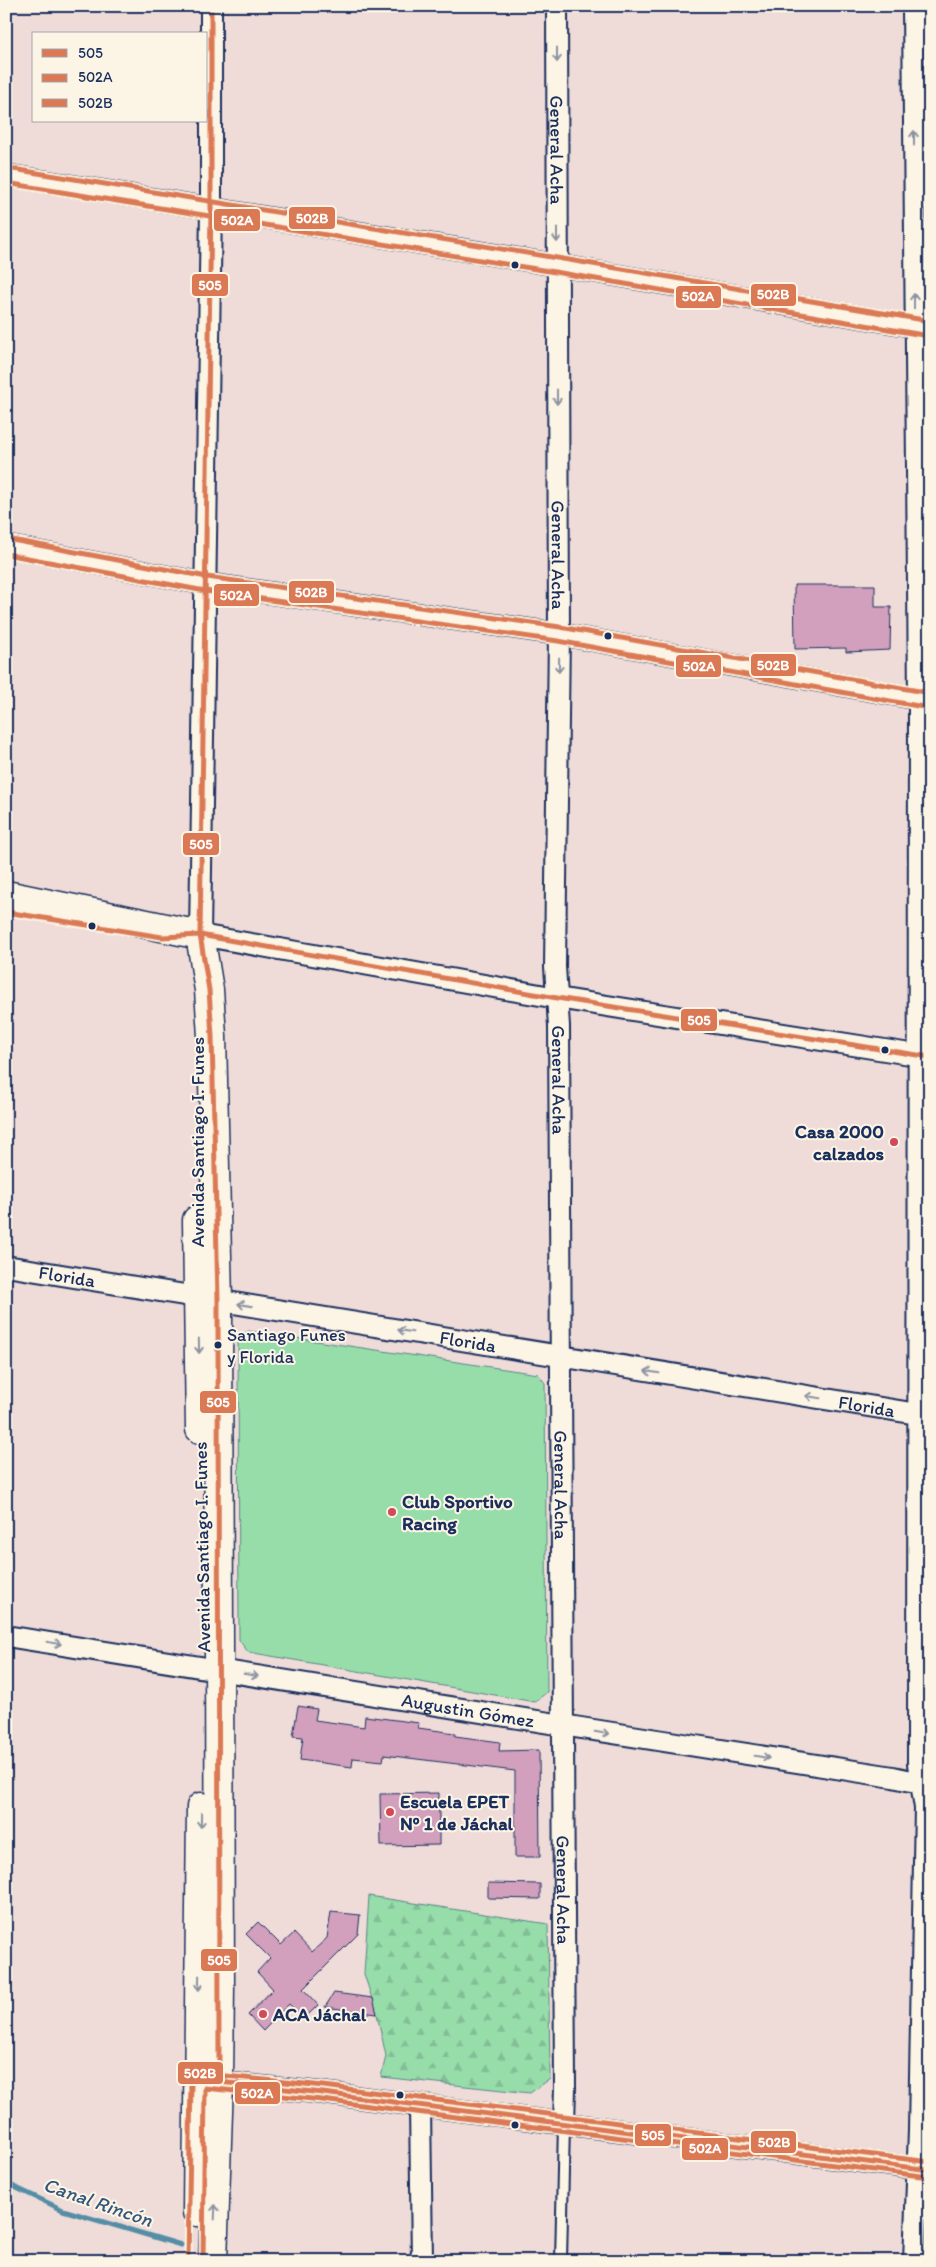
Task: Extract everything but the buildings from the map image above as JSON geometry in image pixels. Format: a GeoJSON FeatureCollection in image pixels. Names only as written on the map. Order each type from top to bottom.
{"type":"FeatureCollection","features":[{"type":"Feature","properties":{"kind":"main road"},"geometry":{"type":"LineString","coordinates":[[6,895],[201,941]]}},
{"type":"Feature","properties":{"kind":"main road"},"geometry":{"type":"LineString","coordinates":[[6,912],[162,937],[201,941]]}},
{"type":"Feature","properties":{"kind":"main road","name":"Avenida Santiago I. Funes"},"geometry":{"type":"LineString","coordinates":[[201,941],[210,990],[212,1036],[208,1299],[212,1668],[208,2081],[213,2261]]}},
{"type":"Feature","properties":{"kind":"main road","name":"Avenida Santiago I. Funes"},"geometry":{"type":"LineString","coordinates":[[195,2261],[208,2081]]}},
{"type":"Feature","properties":{"kind":"street"},"geometry":{"type":"LineString","coordinates":[[211,6],[211,209],[201,941],[924,1057]]}},
{"type":"Feature","properties":{"kind":"street","name":"General Acha"},"geometry":{"type":"LineString","coordinates":[[557,6],[556,265],[559,634],[555,967],[557,998],[561,1357],[564,2124]]}},
{"type":"Feature","properties":{"kind":"street"},"geometry":{"type":"LineString","coordinates":[[913,6],[922,328],[924,700],[923,1415],[918,1764],[925,1784],[923,2169],[914,2261]]}},
{"type":"Feature","properties":{"kind":"street"},"geometry":{"type":"LineString","coordinates":[[6,175],[556,265],[922,328]]}},
{"type":"Feature","properties":{"kind":"street"},"geometry":{"type":"LineString","coordinates":[[6,546],[206,584],[559,634],[924,700]]}},
{"type":"Feature","properties":{"kind":"street","name":"Florida"},"geometry":{"type":"LineString","coordinates":[[6,1266],[923,1415]]}},
{"type":"Feature","properties":{"kind":"street","name":"Augustin Gómez"},"geometry":{"type":"LineString","coordinates":[[6,1636],[925,1784]]}},
{"type":"Feature","properties":{"kind":"street"},"geometry":{"type":"LineString","coordinates":[[208,2081],[923,2169]]}},
{"type":"Feature","properties":{"kind":"street"},"geometry":{"type":"LineString","coordinates":[[420,2106],[422,2261]]}},
{"type":"Feature","properties":{"kind":"lane"},"geometry":{"type":"LineString","coordinates":[[561,2261],[564,2124]]}},
{"type":"Feature","properties":{"kind":"green space","name":"Club Sportivo Racing"},"geometry":{"type":"Polygon","coordinates":[[[248,1331],[538,1374],[545,1383],[547,1692],[535,1702],[248,1652],[239,1640],[238,1338],[248,1331]]]}},
{"type":"Feature","properties":{"kind":"green space"},"geometry":{"type":"Polygon","coordinates":[[[369,1896],[548,1924],[550,2079],[530,2093],[381,2077],[386,2056],[377,2014],[364,1974],[369,1896]]]}},
{"type":"Feature","properties":{"kind":"waterway","name":"Canal Rincón"},"geometry":{"type":"LineString","coordinates":[[6,2183],[63,2210],[181,2245]]}},
{"type":"Feature","properties":{"kind":"transit line","name":"505"},"geometry":{"type":"LineString","coordinates":[[211,6],[211,209],[200,935],[209,990],[212,1036],[218,1301],[219,2082],[323,2093],[930,2170]]}},
{"type":"Feature","properties":{"kind":"transit line","name":"502B"},"geometry":{"type":"LineString","coordinates":[[7,168],[930,321]]}},
{"type":"Feature","properties":{"kind":"transit line","name":"502A"},"geometry":{"type":"LineString","coordinates":[[6,183],[555,272],[929,336]]}},
{"type":"Feature","properties":{"kind":"transit line","name":"502B"},"geometry":{"type":"LineString","coordinates":[[7,539],[207,577],[560,627],[930,693]]}},
{"type":"Feature","properties":{"kind":"transit line","name":"502A"},"geometry":{"type":"LineString","coordinates":[[6,554],[205,591],[558,641],[929,708]]}},
{"type":"Feature","properties":{"kind":"transit line","name":"505"},"geometry":{"type":"LineString","coordinates":[[6,912],[162,937],[200,935],[557,998],[930,1057]]}},
{"type":"Feature","properties":{"kind":"transit line","name":"502B"},"geometry":{"type":"LineString","coordinates":[[188,2261],[191,2080],[192,2075],[197,2073],[324,2086],[930,2162]]}},
{"type":"Feature","properties":{"kind":"transit line","name":"502A"},"geometry":{"type":"LineString","coordinates":[[203,2261],[205,2088],[322,2100],[929,2177]]}},
{"type":"Feature","properties":{"kind":"place","name":"Casa 2000 calzados"},"geometry":{"type":"Point","coordinates":[894,1142]}},
{"type":"Feature","properties":{"kind":"place","name":"Santiago Funes y Florida"},"geometry":{"type":"Point","coordinates":[218,1345]}},
{"type":"Feature","properties":{"kind":"place","name":"Club Sportivo Racing"},"geometry":{"type":"Point","coordinates":[392,1512]}},
{"type":"Feature","properties":{"kind":"place","name":"Escuela EPET Nº 1 de Jáchal"},"geometry":{"type":"Point","coordinates":[390,1812]}},
{"type":"Feature","properties":{"kind":"place","name":"ACA Jáchal"},"geometry":{"type":"Point","coordinates":[263,2014]}}]}
